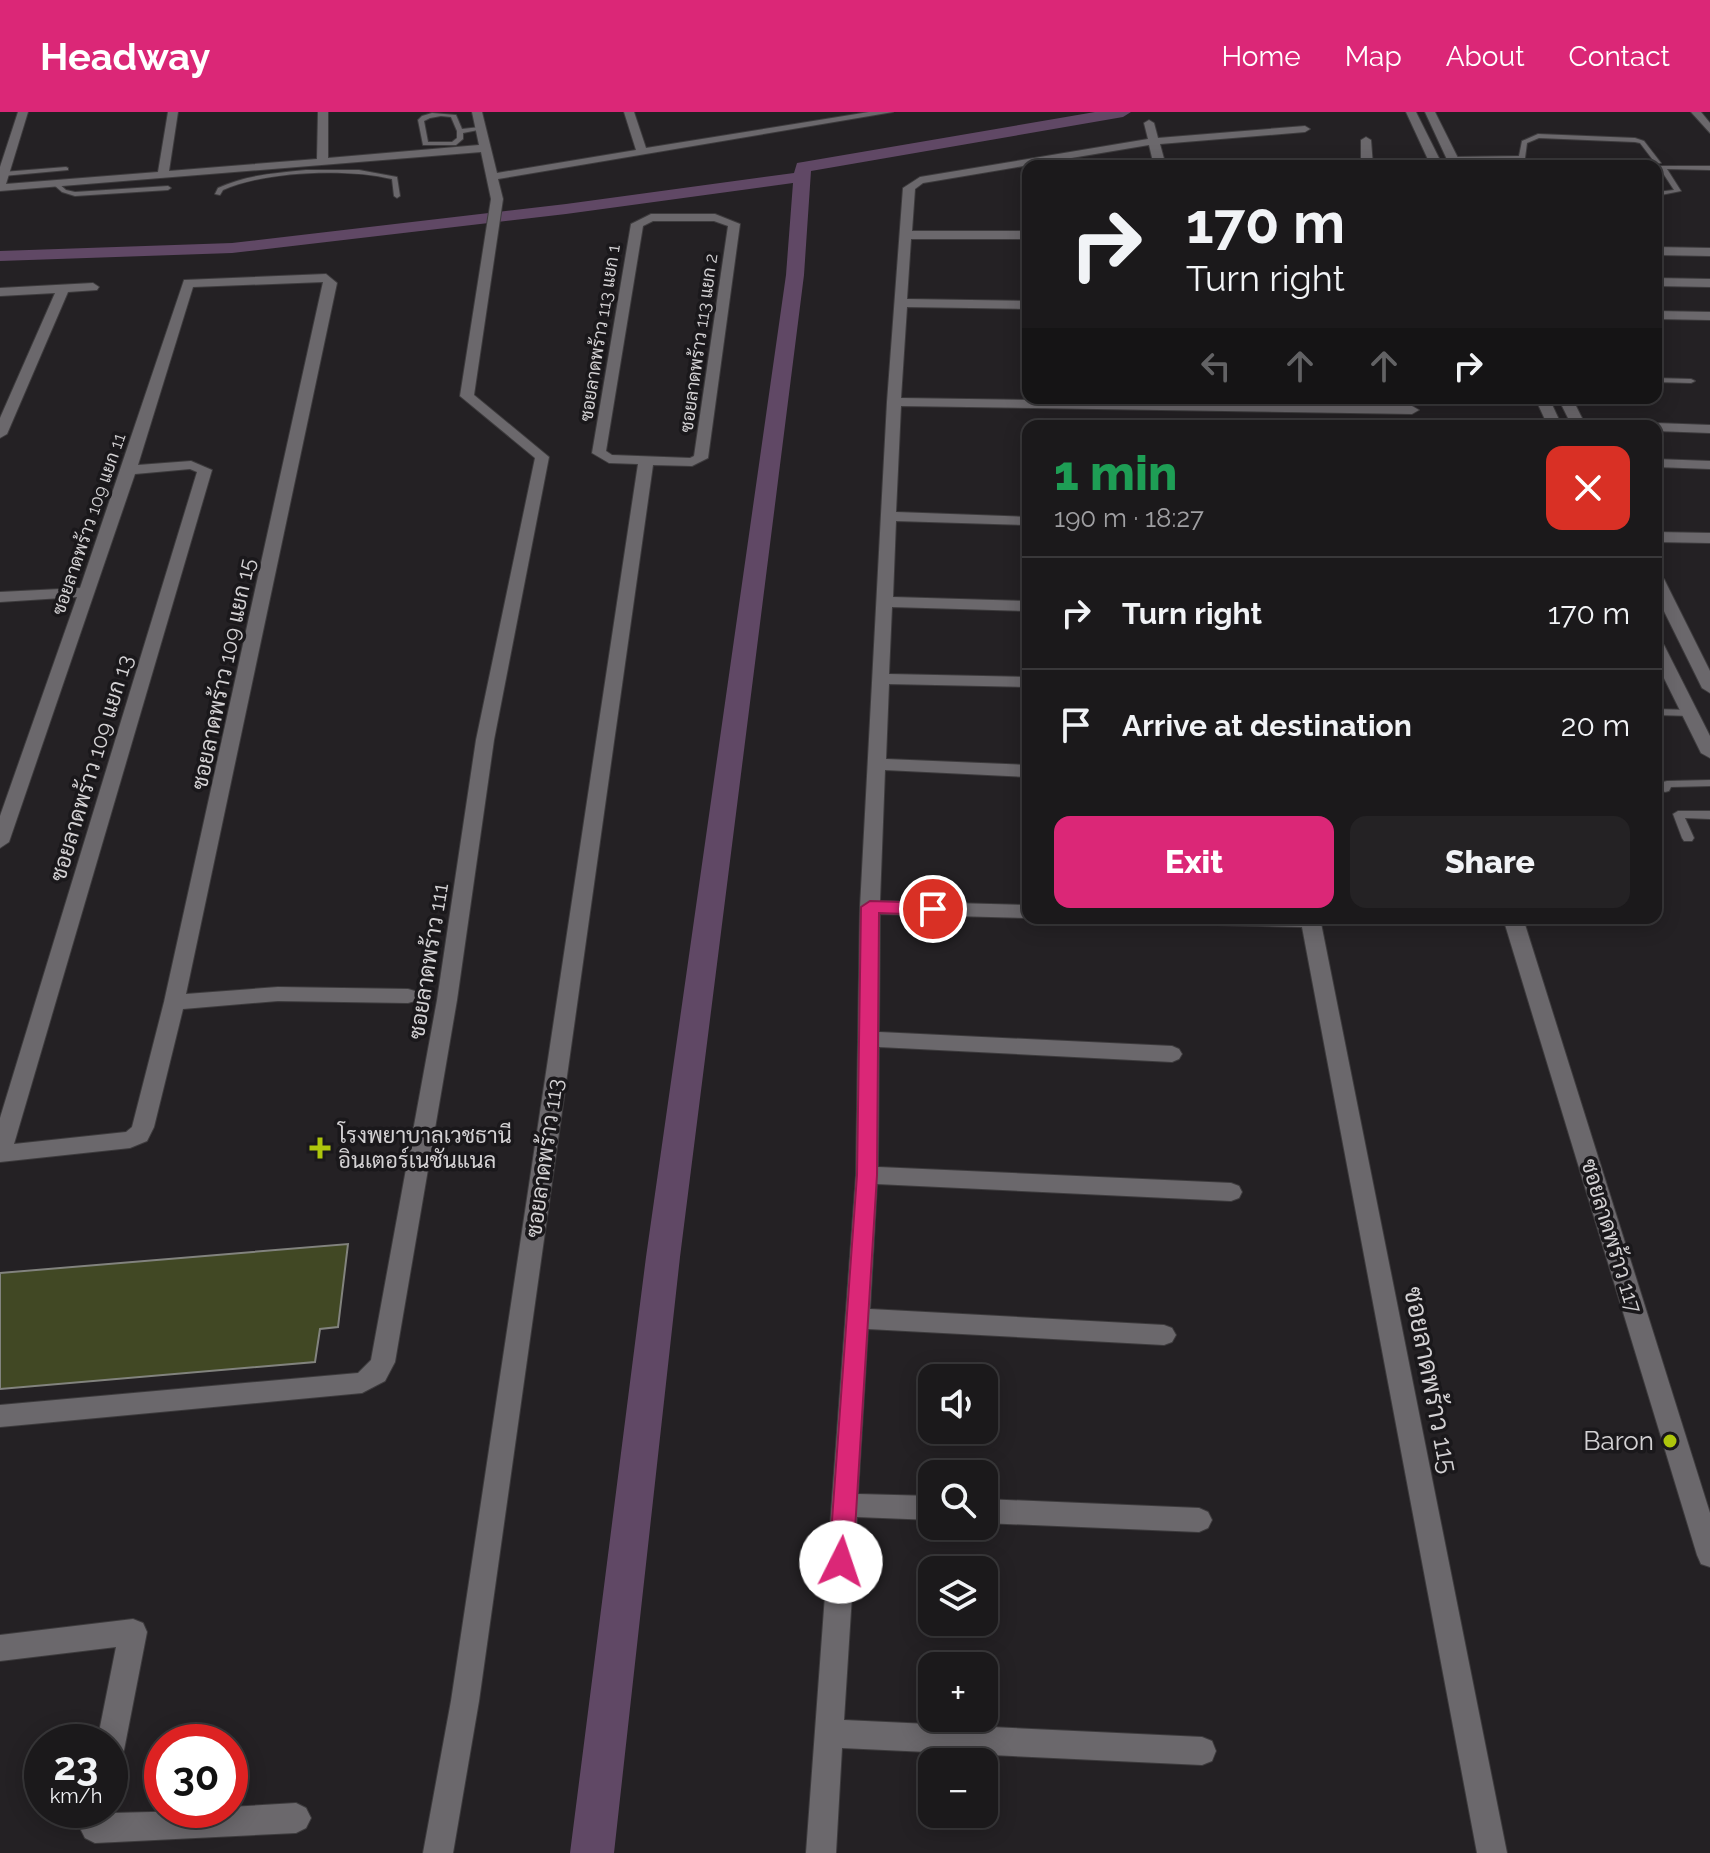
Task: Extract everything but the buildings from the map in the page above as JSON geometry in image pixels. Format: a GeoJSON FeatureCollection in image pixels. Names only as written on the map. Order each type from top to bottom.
{"type":"FeatureCollection","features":[{"type":"Feature","properties":{"kind":"street"},"geometry":{"type":"LineString","coordinates":[[23,112],[1,182],[56,184],[321,167],[484,148]]}},
{"type":"Feature","properties":{"kind":"street"},"geometry":{"type":"LineString","coordinates":[[163,176],[173,112]]}},
{"type":"Feature","properties":{"kind":"street"},"geometry":{"type":"LineString","coordinates":[[321,167],[323,112]]}},
{"type":"Feature","properties":{"kind":"street"},"geometry":{"type":"LineString","coordinates":[[477,112],[490,177],[888,112]]}},
{"type":"Feature","properties":{"kind":"street"},"geometry":{"type":"LineString","coordinates":[[629,112],[642,153]]}},
{"type":"Feature","properties":{"kind":"street"},"geometry":{"type":"LineString","coordinates":[[788,112],[795,127]]}},
{"type":"Feature","properties":{"kind":"street"},"geometry":{"type":"LineString","coordinates":[[1411,112],[1434,160]]}},
{"type":"Feature","properties":{"kind":"street"},"geometry":{"type":"LineString","coordinates":[[1430,112],[1453,160]]}},
{"type":"Feature","properties":{"kind":"street"},"geometry":{"type":"LineString","coordinates":[[1696,112],[1710,130]]}},
{"type":"Feature","properties":{"kind":"street"},"geometry":{"type":"LineString","coordinates":[[821,1853],[867,1175],[870,907],[894,402],[909,188],[920,180],[1152,132],[1270,126],[1305,129]]}},
{"type":"Feature","properties":{"kind":"street"},"geometry":{"type":"LineString","coordinates":[[1152,132],[1159,160]]}},
{"type":"Feature","properties":{"kind":"street"},"geometry":{"type":"LineString","coordinates":[[1366,140],[1367,160]]}},
{"type":"Feature","properties":{"kind":"street","name":"ซอยลาดพร้าว 111"},"geometry":{"type":"LineString","coordinates":[[0,1416],[362,1383],[376,1374],[383,1362],[447,1000],[485,740],[542,457],[467,396],[497,199],[490,177]]}},
{"type":"Feature","properties":{"kind":"street","name":"ซอยลาดพร้าว 113 แยก 1"},"geometry":{"type":"LineString","coordinates":[[646,461],[609,459],[599,453],[637,224],[651,218],[689,218]]}},
{"type":"Feature","properties":{"kind":"street","name":"ซอยลาดพร้าว 113 แยก 2"},"geometry":{"type":"LineString","coordinates":[[646,461],[692,462],[701,458],[734,224],[722,218],[689,218]]}},
{"type":"Feature","properties":{"kind":"street"},"geometry":{"type":"LineString","coordinates":[[907,235],[1022,235]]}},
{"type":"Feature","properties":{"kind":"street"},"geometry":{"type":"LineString","coordinates":[[1662,251],[1710,252]]}},
{"type":"Feature","properties":{"kind":"street","name":"ซอยลาดพร้าว 109 แยก 15"},"geometry":{"type":"LineString","coordinates":[[0,1154],[130,1140],[139,1135],[143,1127],[174,1002],[331,283],[326,278],[315,277],[258,279]]}},
{"type":"Feature","properties":{"kind":"street","name":"ซอยลาดพร้าว 109 แยก 11"},"geometry":{"type":"LineString","coordinates":[[0,842],[129,470],[188,283],[258,279]]}},
{"type":"Feature","properties":{"kind":"street"},"geometry":{"type":"LineString","coordinates":[[1662,282],[1710,283]]}},
{"type":"Feature","properties":{"kind":"street"},"geometry":{"type":"LineString","coordinates":[[0,292],[93,287]]}},
{"type":"Feature","properties":{"kind":"street"},"geometry":{"type":"LineString","coordinates":[[0,434],[63,289]]}},
{"type":"Feature","properties":{"kind":"street"},"geometry":{"type":"LineString","coordinates":[[902,303],[1022,305]]}},
{"type":"Feature","properties":{"kind":"street"},"geometry":{"type":"LineString","coordinates":[[1662,315],[1710,316]]}},
{"type":"Feature","properties":{"kind":"street"},"geometry":{"type":"LineString","coordinates":[[894,402],[1022,402]]}},
{"type":"Feature","properties":{"kind":"street"},"geometry":{"type":"LineString","coordinates":[[1235,404],[1412,410]]}},
{"type":"Feature","properties":{"kind":"street"},"geometry":{"type":"LineString","coordinates":[[1662,427],[1710,429]]}},
{"type":"Feature","properties":{"kind":"street","name":"ซอยลาดพร้าว 113"},"geometry":{"type":"LineString","coordinates":[[438,1853],[467,1685],[646,461]]}},
{"type":"Feature","properties":{"kind":"street"},"geometry":{"type":"LineString","coordinates":[[1662,463],[1710,465]]}},
{"type":"Feature","properties":{"kind":"street","name":"ซอยลาดพร้าว 109 แยก 13"},"geometry":{"type":"LineString","coordinates":[[0,1154],[205,470],[191,465],[129,470]]}},
{"type":"Feature","properties":{"kind":"street"},"geometry":{"type":"LineString","coordinates":[[890,516],[1022,521]]}},
{"type":"Feature","properties":{"kind":"street"},"geometry":{"type":"LineString","coordinates":[[1662,537],[1710,538]]}},
{"type":"Feature","properties":{"kind":"street"},"geometry":{"type":"LineString","coordinates":[[1662,590],[1706,670],[1710,688]]}},
{"type":"Feature","properties":{"kind":"street"},"geometry":{"type":"LineString","coordinates":[[0,597],[87,592]]}},
{"type":"Feature","properties":{"kind":"street"},"geometry":{"type":"LineString","coordinates":[[886,602],[1022,606]]}},
{"type":"Feature","properties":{"kind":"street"},"geometry":{"type":"LineString","coordinates":[[1662,660],[1710,753]]}},
{"type":"Feature","properties":{"kind":"street"},"geometry":{"type":"LineString","coordinates":[[882,679],[1022,682]]}},
{"type":"Feature","properties":{"kind":"street"},"geometry":{"type":"LineString","coordinates":[[877,764],[1022,771]]}},
{"type":"Feature","properties":{"kind":"street"},"geometry":{"type":"LineString","coordinates":[[870,907],[1022,912]]}},
{"type":"Feature","properties":{"kind":"street","name":"ซอยลาดพร้าว 115"},"geometry":{"type":"LineString","coordinates":[[1311,924],[1492,1853]]}},
{"type":"Feature","properties":{"kind":"street","name":"ซอยลาดพร้าว 117"},"geometry":{"type":"LineString","coordinates":[[1515,924],[1710,1555]]}},
{"type":"Feature","properties":{"kind":"street"},"geometry":{"type":"LineString","coordinates":[[174,1002],[278,994],[408,996]]}},
{"type":"Feature","properties":{"kind":"street"},"geometry":{"type":"LineString","coordinates":[[868,1039],[1172,1054]]}},
{"type":"Feature","properties":{"kind":"street"},"geometry":{"type":"LineString","coordinates":[[867,1175],[1231,1192]]}},
{"type":"Feature","properties":{"kind":"street"},"geometry":{"type":"LineString","coordinates":[[857,1318],[1164,1335]]}},
{"type":"Feature","properties":{"kind":"street"},"geometry":{"type":"LineString","coordinates":[[845,1505],[918,1508]]}},
{"type":"Feature","properties":{"kind":"street"},"geometry":{"type":"LineString","coordinates":[[998,1512],[1199,1520]]}},
{"type":"Feature","properties":{"kind":"street"},"geometry":{"type":"LineString","coordinates":[[0,1648],[133,1632],[115,1724]]}},
{"type":"Feature","properties":{"kind":"street"},"geometry":{"type":"LineString","coordinates":[[829,1733],[1202,1751]]}},
{"type":"Feature","properties":{"kind":"street"},"geometry":{"type":"LineString","coordinates":[[128,1826],[296,1818]]}},
{"type":"Feature","properties":{"kind":"lane"},"geometry":{"type":"LineString","coordinates":[[426,116],[454,116],[460,131],[460,139],[454,144],[425,144],[421,120],[426,116]]}},
{"type":"Feature","properties":{"kind":"lane"},"geometry":{"type":"LineString","coordinates":[[460,131],[480,129]]}},
{"type":"Feature","properties":{"kind":"lane"},"geometry":{"type":"LineString","coordinates":[[1488,160],[1522,158],[1524,142],[1529,138],[1582,137],[1642,142],[1656,160]]}},
{"type":"Feature","properties":{"kind":"lane"},"geometry":{"type":"LineString","coordinates":[[218,194],[220,189],[237,180],[321,167],[386,174],[395,178],[397,196]]}},
{"type":"Feature","properties":{"kind":"lane"},"geometry":{"type":"LineString","coordinates":[[1662,167],[1678,191],[1662,193]]}},
{"type":"Feature","properties":{"kind":"lane"},"geometry":{"type":"LineString","coordinates":[[1662,167],[1710,168]]}},
{"type":"Feature","properties":{"kind":"lane"},"geometry":{"type":"LineString","coordinates":[[1,182],[66,169]]}},
{"type":"Feature","properties":{"kind":"lane"},"geometry":{"type":"LineString","coordinates":[[56,184],[64,191],[75,194],[168,188]]}},
{"type":"Feature","properties":{"kind":"lane"},"geometry":{"type":"LineString","coordinates":[[1662,380],[1691,381]]}},
{"type":"Feature","properties":{"kind":"lane"},"geometry":{"type":"LineString","coordinates":[[1662,712],[1691,713]]}},
{"type":"Feature","properties":{"kind":"lane"},"geometry":{"type":"LineString","coordinates":[[1665,789],[1667,784],[1673,782],[1710,783]]}},
{"type":"Feature","properties":{"kind":"lane"},"geometry":{"type":"LineString","coordinates":[[1688,838],[1678,814],[1710,815]]}},
{"type":"Feature","properties":{"kind":"waterway"},"geometry":{"type":"LineString","coordinates":[[592,1853],[663,1257],[795,275],[803,167],[1123,112]]}},
{"type":"Feature","properties":{"kind":"waterway"},"geometry":{"type":"LineString","coordinates":[[0,256],[232,248],[566,209],[801,177]]}},
{"type":"Feature","properties":{"kind":"place","name":"โรงพยาบาลเวชธานี อินเตอร์เนชันแนล"},"geometry":{"type":"Point","coordinates":[320,1148]}},
{"type":"Feature","properties":{"kind":"place","name":"Baron"},"geometry":{"type":"Point","coordinates":[1670,1441]}},
{"type":"Feature","properties":{"kind":"route"},"geometry":{"type":"LineString","coordinates":[[841,1562],[867,1175],[870,907],[933,909]]}}]}
